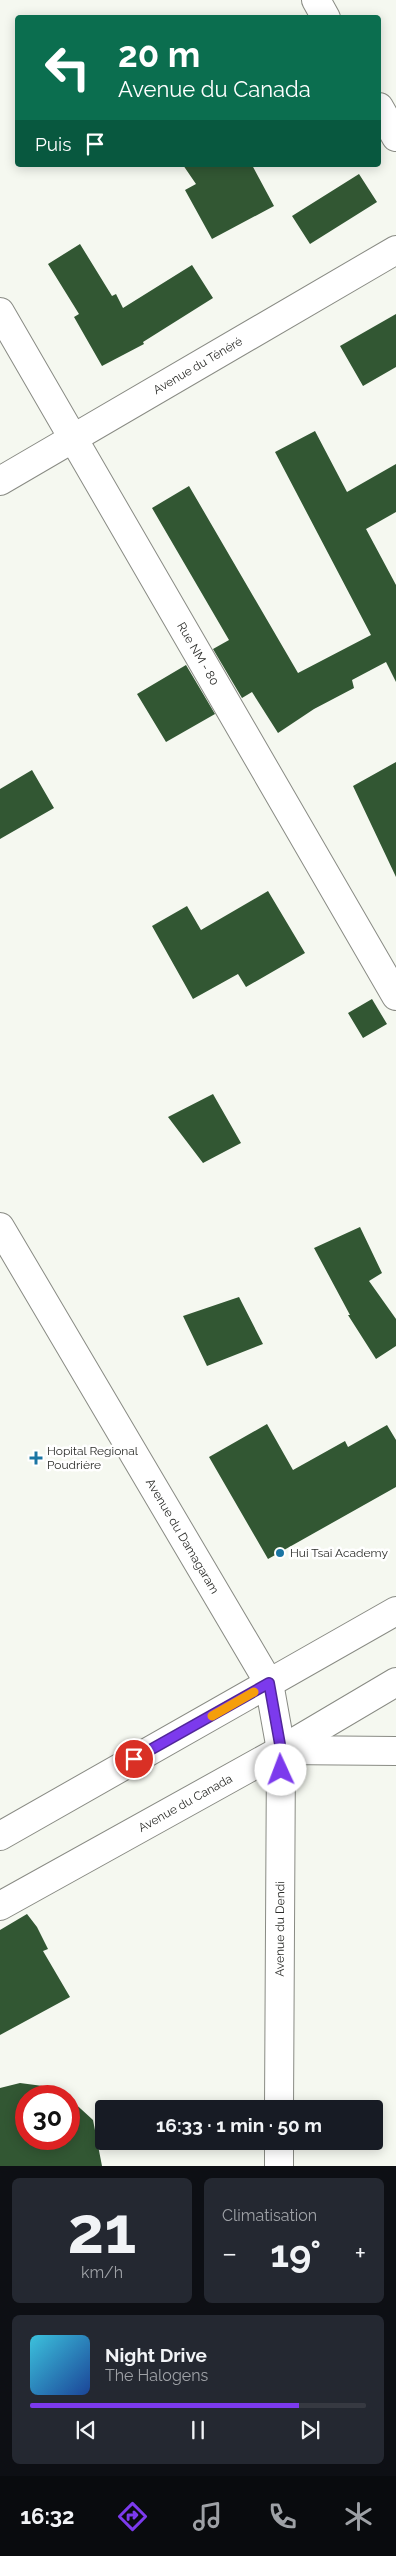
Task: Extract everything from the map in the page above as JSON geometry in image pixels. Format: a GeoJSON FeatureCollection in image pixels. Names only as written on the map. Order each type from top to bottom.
{"type":"FeatureCollection","features":[{"type":"Feature","properties":{"kind":"street"},"geometry":{"type":"LineString","coordinates":[[316,0],[324,15]]}},
{"type":"Feature","properties":{"kind":"street"},"geometry":{"type":"LineString","coordinates":[[381,111],[396,137]]}},
{"type":"Feature","properties":{"kind":"street","name":"Avenue du Ténéré"},"geometry":{"type":"LineString","coordinates":[[0,481],[75,439],[396,250]]}},
{"type":"Feature","properties":{"kind":"street","name":"Rue NM - 80"},"geometry":{"type":"LineString","coordinates":[[0,312],[396,996]]}},
{"type":"Feature","properties":{"kind":"street","name":"Avenue du Damagaram"},"geometry":{"type":"LineString","coordinates":[[0,1227],[269,1683],[281,1750]]}},
{"type":"Feature","properties":{"kind":"street"},"geometry":{"type":"LineString","coordinates":[[0,1836],[396,1611]]}},
{"type":"Feature","properties":{"kind":"street","name":"Avenue du Canada"},"geometry":{"type":"LineString","coordinates":[[0,1906],[281,1750],[396,1682]]}},
{"type":"Feature","properties":{"kind":"street"},"geometry":{"type":"LineString","coordinates":[[281,1750],[396,1751]]}},
{"type":"Feature","properties":{"kind":"street","name":"Avenue du Dendi"},"geometry":{"type":"LineString","coordinates":[[279,2100],[281,1750]]}},
{"type":"Feature","properties":{"kind":"street"},"geometry":{"type":"LineString","coordinates":[[279,2150],[279,2166]]}},
{"type":"Feature","properties":{"kind":"building"},"geometry":{"type":"Polygon","coordinates":[[[184,167],[253,167],[274,206],[212,239],[185,190],[196,184],[184,167]]]}},
{"type":"Feature","properties":{"kind":"building"},"geometry":{"type":"Polygon","coordinates":[[[359,174],[377,202],[310,244],[292,216],[359,174]]]}},
{"type":"Feature","properties":{"kind":"building"},"geometry":{"type":"Polygon","coordinates":[[[80,244],[112,296],[116,294],[123,308],[192,265],[213,298],[143,342],[144,344],[102,366],[74,317],[79,314],[48,264],[80,244]]]}},
{"type":"Feature","properties":{"kind":"building"},"geometry":{"type":"Polygon","coordinates":[[[396,314],[396,367],[363,386],[340,346],[396,314]]]}},
{"type":"Feature","properties":{"kind":"building"},"geometry":{"type":"Polygon","coordinates":[[[315,431],[347,492],[396,464],[396,512],[366,529],[396,585],[396,682],[386,662],[352,680],[354,688],[314,709],[278,733],[252,692],[242,698],[213,649],[229,640],[152,508],[189,486],[298,673],[371,635],[275,452],[315,431]]]}},
{"type":"Feature","properties":{"kind":"building"},"geometry":{"type":"Polygon","coordinates":[[[186,665],[215,714],[166,742],[137,694],[186,665]]]}},
{"type":"Feature","properties":{"kind":"building"},"geometry":{"type":"Polygon","coordinates":[[[396,762],[396,877],[353,786],[396,762]]]}},
{"type":"Feature","properties":{"kind":"building"},"geometry":{"type":"Polygon","coordinates":[[[32,770],[54,808],[0,839],[0,789],[32,770]]]}},
{"type":"Feature","properties":{"kind":"building"},"geometry":{"type":"Polygon","coordinates":[[[268,891],[305,953],[246,987],[238,974],[193,999],[152,926],[187,906],[201,930],[268,891]]]}},
{"type":"Feature","properties":{"kind":"building"},"geometry":{"type":"Polygon","coordinates":[[[372,999],[387,1024],[363,1038],[348,1013],[372,999]]]}},
{"type":"Feature","properties":{"kind":"building"},"geometry":{"type":"Polygon","coordinates":[[[213,1094],[241,1143],[203,1163],[168,1117],[213,1094]]]}},
{"type":"Feature","properties":{"kind":"building"},"geometry":{"type":"Polygon","coordinates":[[[360,1227],[382,1273],[369,1281],[396,1319],[396,1346],[376,1359],[348,1315],[350,1315],[314,1248],[360,1227]]]}},
{"type":"Feature","properties":{"kind":"building"},"geometry":{"type":"Polygon","coordinates":[[[239,1297],[263,1344],[207,1366],[183,1316],[239,1297]]]}},
{"type":"Feature","properties":{"kind":"building"},"geometry":{"type":"Polygon","coordinates":[[[267,1424],[293,1470],[345,1441],[348,1447],[387,1425],[396,1440],[396,1487],[268,1559],[209,1457],[267,1424]]]}},
{"type":"Feature","properties":{"kind":"building"},"geometry":{"type":"Polygon","coordinates":[[[27,1914],[37,1927],[48,1949],[43,1951],[70,1997],[0,2035],[0,1930],[27,1914]]]}},
{"type":"Feature","properties":{"kind":"building"},"geometry":{"type":"Polygon","coordinates":[[[20,2083],[35,2085],[15,2085],[15,2150],[80,2150],[80,2108],[93,2120],[95,2150],[99,2150],[102,2166],[0,2166],[0,2088],[20,2083]]]}},
{"type":"Feature","properties":{"kind":"slow traffic"},"geometry":{"type":"LineString","coordinates":[[212,1716],[254,1692]]}},
{"type":"Feature","properties":{"kind":"place","name":"Hopital Regional Poudrière"},"geometry":{"type":"Point","coordinates":[36,1458]}},
{"type":"Feature","properties":{"kind":"place","name":"Hui Tsai Academy"},"geometry":{"type":"Point","coordinates":[280,1553]}},
{"type":"Feature","properties":{"kind":"route"},"geometry":{"type":"LineString","coordinates":[[134,1759],[269,1683],[281,1750],[281,1770]]}}]}
